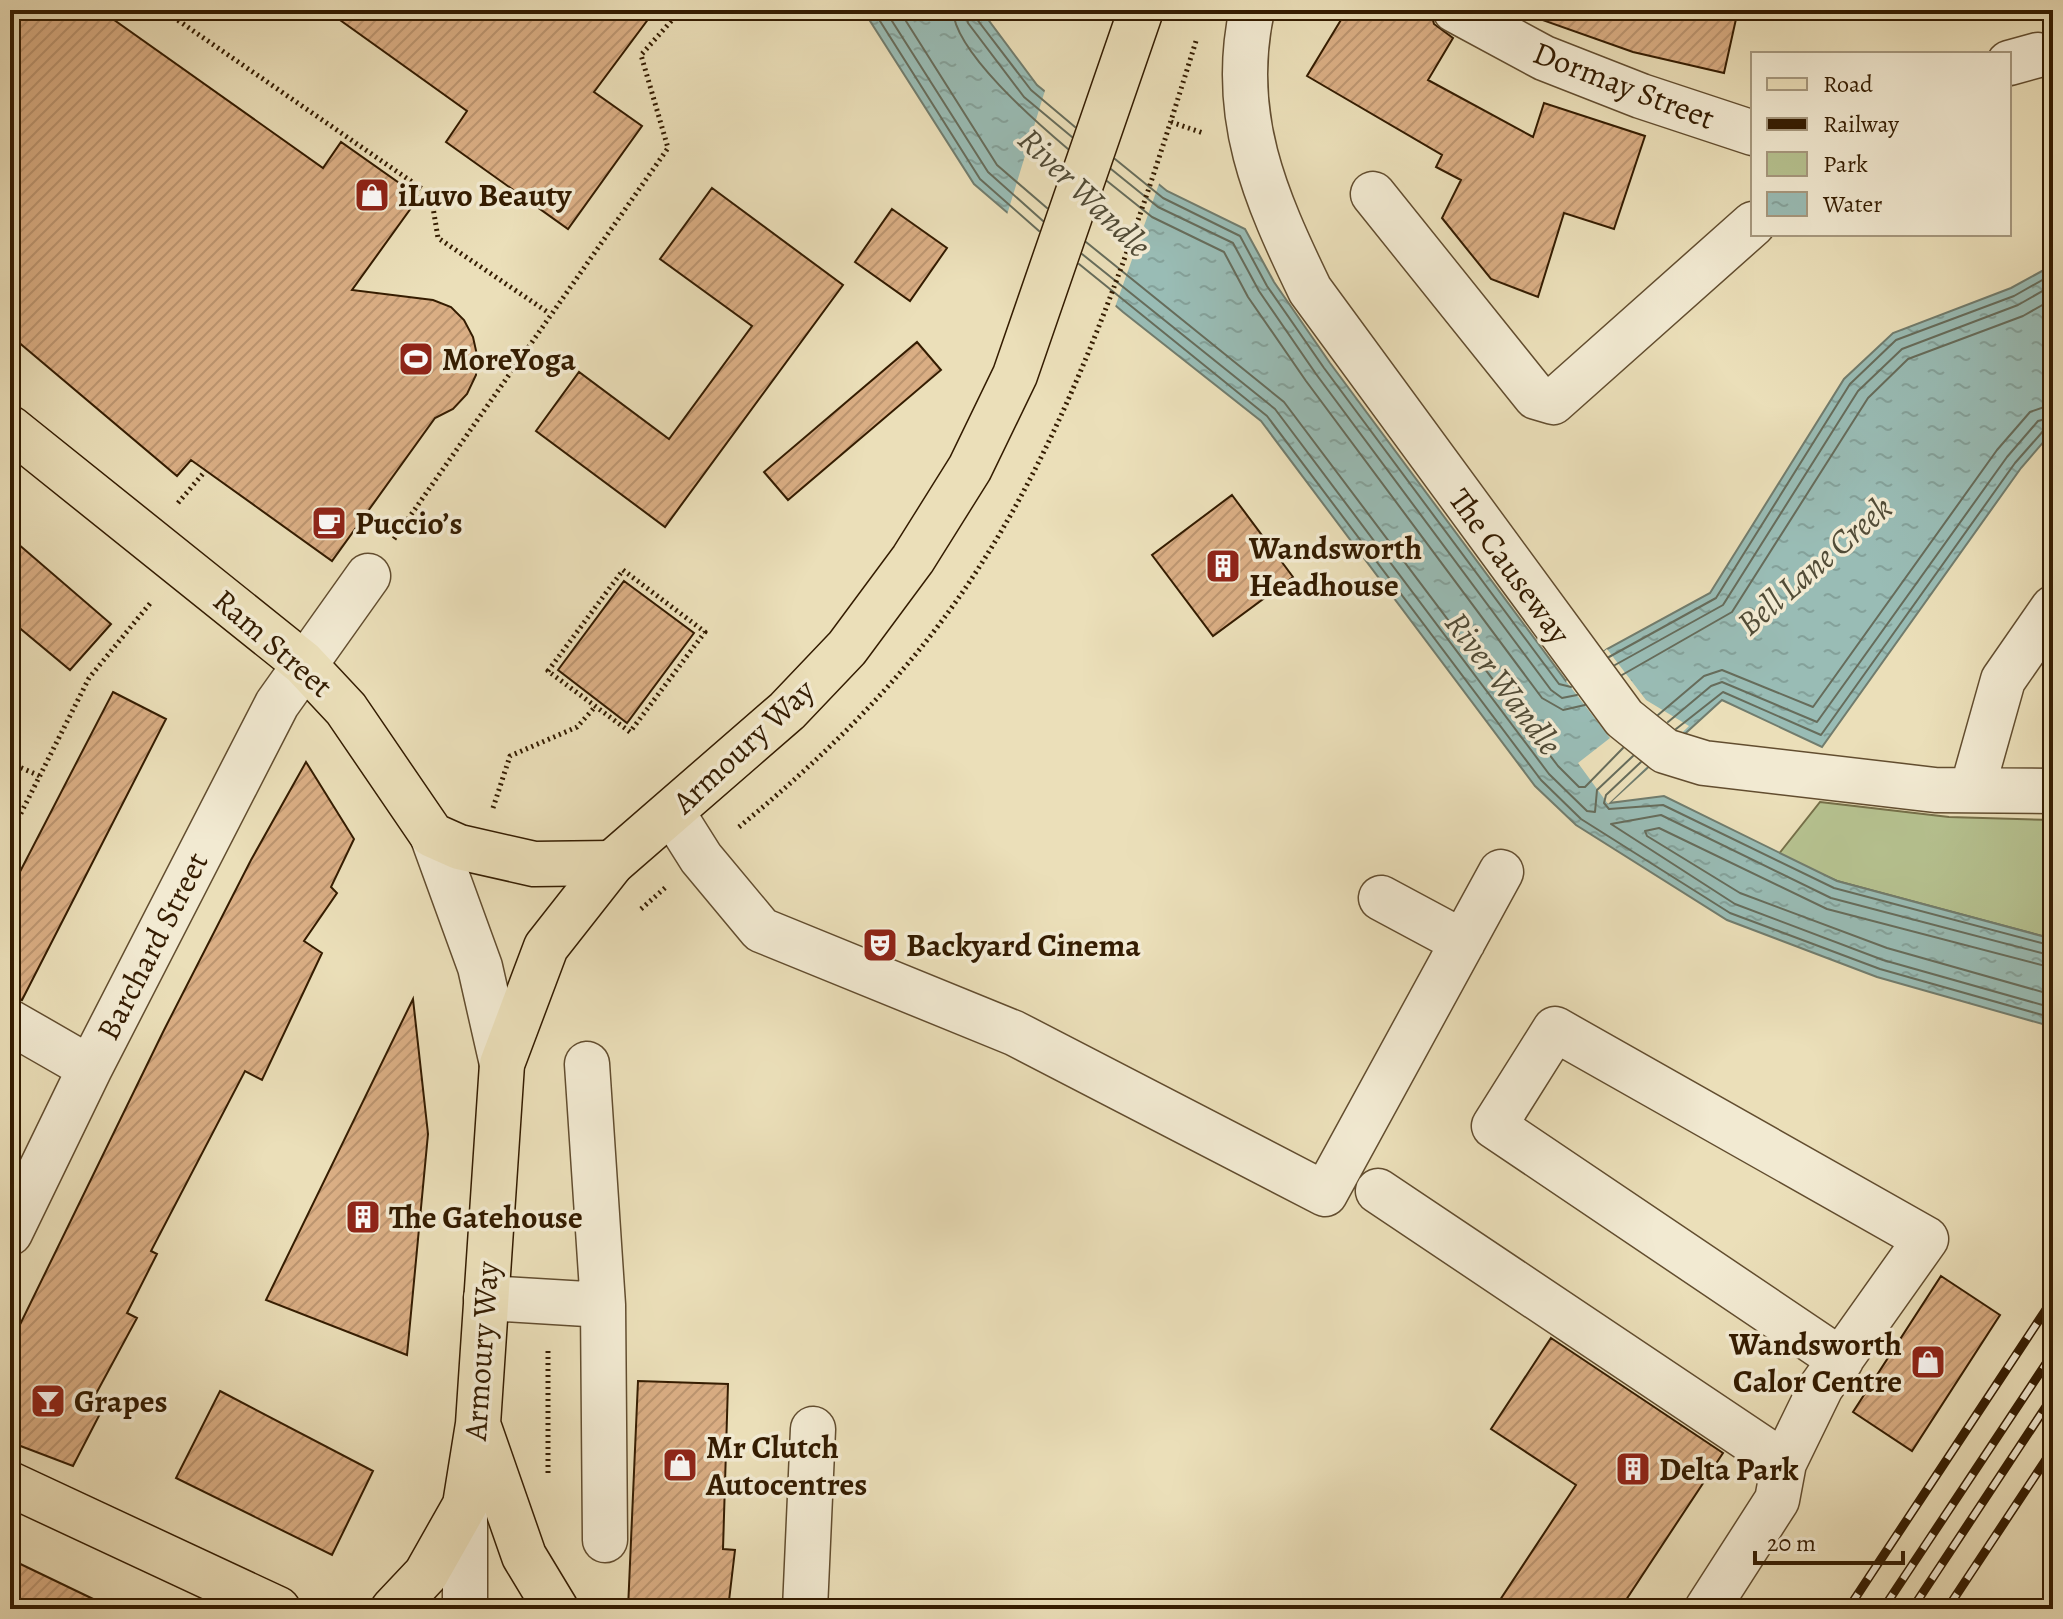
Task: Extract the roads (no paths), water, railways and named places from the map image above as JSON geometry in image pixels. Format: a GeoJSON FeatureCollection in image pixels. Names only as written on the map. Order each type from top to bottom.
{"type":"FeatureCollection","features":[{"type":"Feature","properties":{"kind":"main road","name":"Armoury Way"},"geometry":{"type":"LineString","coordinates":[[393,1609],[426,1574],[465,1505],[478,1424],[502,1064],[546,947],[612,863],[787,711],[847,648],[913,559],[970,468],[1015,375],[1141,10]]}},
{"type":"Feature","properties":{"kind":"main road","name":"Ram Street"},"geometry":{"type":"LineString","coordinates":[[10,428],[303,663],[346,709],[432,835]]}},
{"type":"Feature","properties":{"kind":"main road"},"geometry":{"type":"LineString","coordinates":[[432,835],[459,847],[534,864],[612,863]]}},
{"type":"Feature","properties":{"kind":"main road"},"geometry":{"type":"LineString","coordinates":[[478,1424],[524,1556],[556,1609]]}},
{"type":"Feature","properties":{"kind":"main road"},"geometry":{"type":"LineString","coordinates":[[10,1484],[278,1609]]}},
{"type":"Feature","properties":{"kind":"street","name":"The Causeway"},"geometry":{"type":"LineString","coordinates":[[1252,10],[1245,45],[1252,152],[1274,215],[1310,290],[1624,718],[1665,751],[1704,763],[1935,790],[2053,791]]}},
{"type":"Feature","properties":{"kind":"street","name":"Dormay Street"},"geometry":{"type":"LineString","coordinates":[[1455,10],[1544,58],[1641,96],[1751,132]]}},
{"type":"Feature","properties":{"kind":"street"},"geometry":{"type":"LineString","coordinates":[[1373,194],[1536,397],[1553,402],[1751,226]]}},
{"type":"Feature","properties":{"kind":"street","name":"Barchard Street"},"geometry":{"type":"LineString","coordinates":[[10,1233],[243,768],[303,663],[330,632],[368,576]]}},
{"type":"Feature","properties":{"kind":"street"},"geometry":{"type":"LineString","coordinates":[[1972,790],[2003,680],[2053,608]]}},
{"type":"Feature","properties":{"kind":"street"},"geometry":{"type":"LineString","coordinates":[[672,812],[701,858],[761,930],[1014,1033],[1325,1194],[1501,872]]}},
{"type":"Feature","properties":{"kind":"street"},"geometry":{"type":"LineString","coordinates":[[432,835],[480,967],[502,1064]]}},
{"type":"Feature","properties":{"kind":"street"},"geometry":{"type":"LineString","coordinates":[[1381,898],[1463,942]]}},
{"type":"Feature","properties":{"kind":"street"},"geometry":{"type":"LineString","coordinates":[[10,1022],[90,1068]]}},
{"type":"Feature","properties":{"kind":"street"},"geometry":{"type":"LineString","coordinates":[[1707,1609],[1777,1500],[1784,1463],[1821,1387],[1841,1360],[1926,1239],[1555,1029],[1494,1126],[1841,1360]]}},
{"type":"Feature","properties":{"kind":"street"},"geometry":{"type":"LineString","coordinates":[[587,1064],[603,1305],[605,1540]]}},
{"type":"Feature","properties":{"kind":"street"},"geometry":{"type":"LineString","coordinates":[[1378,1191],[1784,1463]]}},
{"type":"Feature","properties":{"kind":"street"},"geometry":{"type":"LineString","coordinates":[[486,1298],[603,1305]]}},
{"type":"Feature","properties":{"kind":"street"},"geometry":{"type":"LineString","coordinates":[[805,1609],[813,1429]]}},
{"type":"Feature","properties":{"kind":"street","name":"Armoury Way"},"geometry":{"type":"LineString","coordinates":[[465,1505],[465,1609]]}},
{"type":"Feature","properties":{"kind":"water"},"geometry":{"type":"Polygon","coordinates":[[[863,10],[981,10],[1037,85],[1167,191],[1245,229],[1274,282],[1330,363],[1566,681],[1607,649],[1710,593],[1844,379],[1893,333],[2011,288],[2053,265],[2053,431],[2021,468],[1822,747],[1722,700],[1609,803],[1664,796],[1837,881],[2053,939],[2053,1027],[1877,977],[1727,920],[1576,825],[1535,786],[1261,421],[1123,312],[974,184],[863,10]]]}},
{"type":"Feature","properties":{"kind":"railway"},"geometry":{"type":"LineString","coordinates":[[1848,1609],[2053,1299]]}},
{"type":"Feature","properties":{"kind":"railway"},"geometry":{"type":"LineString","coordinates":[[1883,1609],[2053,1353]]}},
{"type":"Feature","properties":{"kind":"railway"},"geometry":{"type":"LineString","coordinates":[[1912,1609],[2053,1396]]}},
{"type":"Feature","properties":{"kind":"railway"},"geometry":{"type":"LineString","coordinates":[[1947,1609],[2053,1449]]}},
{"type":"Feature","properties":{"kind":"place","name":"iLuvo Beauty"},"geometry":{"type":"Point","coordinates":[372,195]}},
{"type":"Feature","properties":{"kind":"place","name":"MoreYoga"},"geometry":{"type":"Point","coordinates":[416,359]}},
{"type":"Feature","properties":{"kind":"place","name":"Puccio’s"},"geometry":{"type":"Point","coordinates":[329,523]}},
{"type":"Feature","properties":{"kind":"place","name":"Wandsworth Headhouse"},"geometry":{"type":"Point","coordinates":[1223,566]}},
{"type":"Feature","properties":{"kind":"place","name":"Backyard Cinema"},"geometry":{"type":"Point","coordinates":[880,945]}},
{"type":"Feature","properties":{"kind":"place","name":"The Gatehouse"},"geometry":{"type":"Point","coordinates":[363,1217]}},
{"type":"Feature","properties":{"kind":"place","name":"Wandsworth Calor Centre"},"geometry":{"type":"Point","coordinates":[1928,1362]}},
{"type":"Feature","properties":{"kind":"place","name":"Grapes"},"geometry":{"type":"Point","coordinates":[48,1401]}},
{"type":"Feature","properties":{"kind":"place","name":"Mr Clutch Autocentres"},"geometry":{"type":"Point","coordinates":[680,1465]}},
{"type":"Feature","properties":{"kind":"place","name":"Delta Park"},"geometry":{"type":"Point","coordinates":[1633,1469]}},
{"type":"Feature","properties":{"kind":"water label","name":"River Wandle"},"geometry":{"type":"Point","coordinates":[1085,192]}},
{"type":"Feature","properties":{"kind":"water label","name":"Bell Lane Creek"},"geometry":{"type":"Point","coordinates":[1814,565]}},
{"type":"Feature","properties":{"kind":"water label","name":"River Wandle"},"geometry":{"type":"Point","coordinates":[1504,683]}}]}
